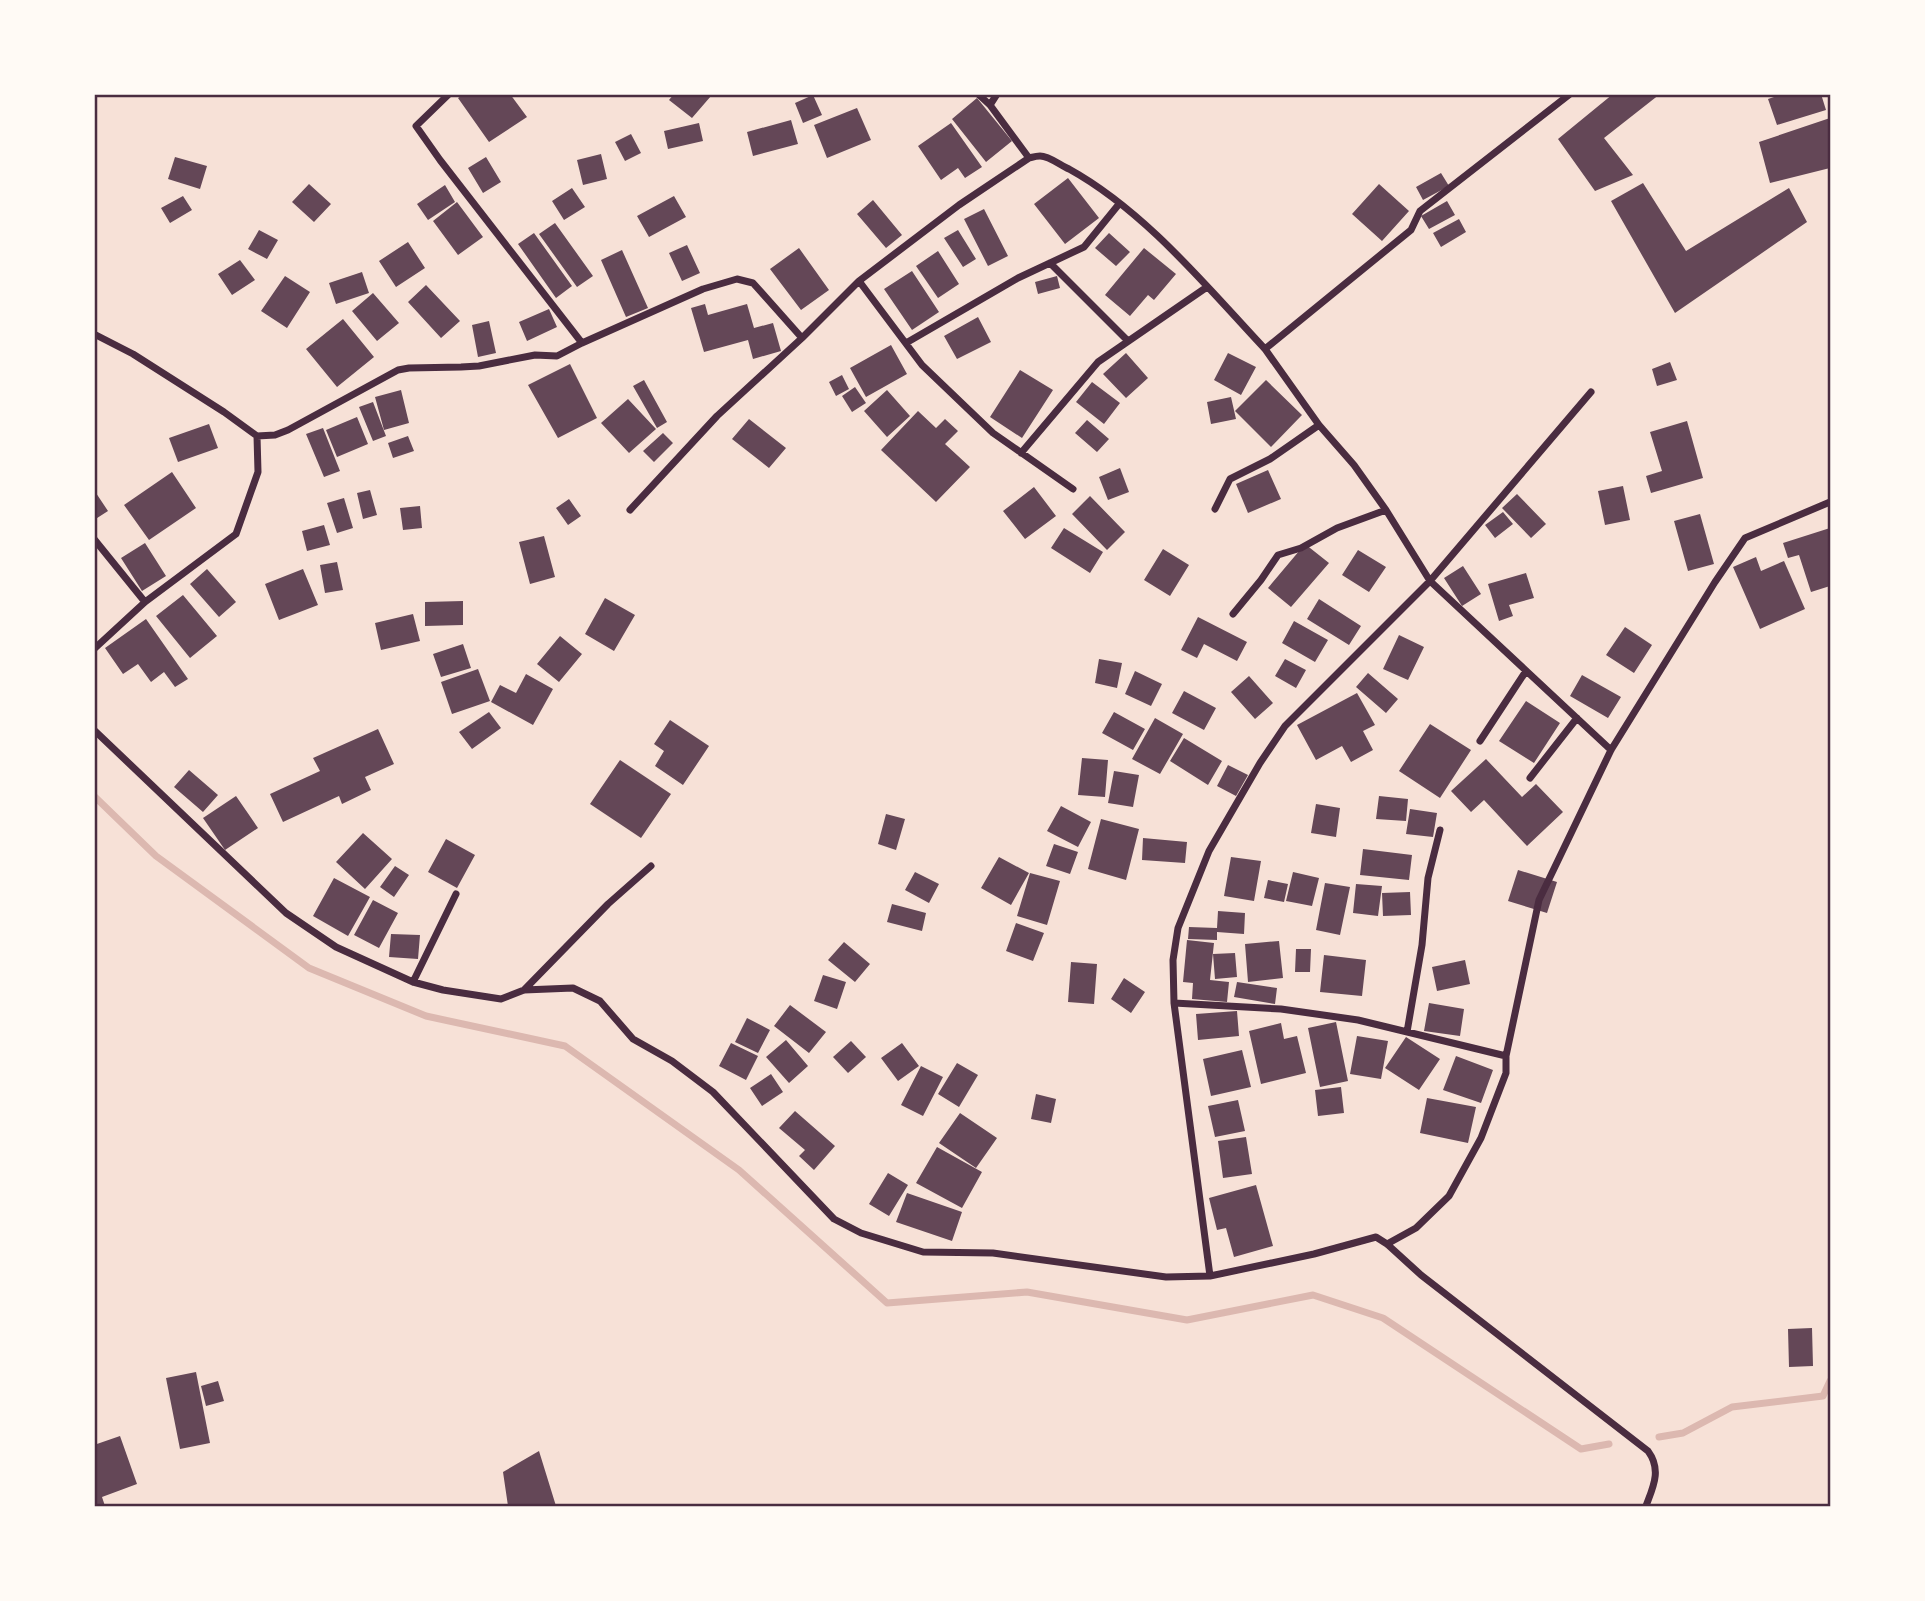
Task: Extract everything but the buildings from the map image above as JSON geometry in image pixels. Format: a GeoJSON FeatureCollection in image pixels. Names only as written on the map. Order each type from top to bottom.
{"type":"FeatureCollection","features":[{"type":"Feature","properties":{"kind":"street"},"geometry":{"type":"LineString","coordinates":[[978,94],[990,105],[1029,158]]}},
{"type":"Feature","properties":{"kind":"street"},"geometry":{"type":"LineString","coordinates":[[990,105],[997,94]]}},
{"type":"Feature","properties":{"kind":"street"},"geometry":{"type":"LineString","coordinates":[[1265,349],[1411,230],[1420,211],[1570,94]]}},
{"type":"Feature","properties":{"kind":"street"},"geometry":{"type":"LineString","coordinates":[[446,96],[416,126],[582,343]]}},
{"type":"Feature","properties":{"kind":"street"},"geometry":{"type":"LineString","coordinates":[[630,510],[717,416],[859,281],[959,205],[1029,158],[1041,156],[1077,174],[1119,204],[1167,245],[1265,349],[1319,425],[1354,465],[1386,510],[1430,581],[1611,750]]}},
{"type":"Feature","properties":{"kind":"street"},"geometry":{"type":"LineString","coordinates":[[906,343],[1018,278],[1084,247],[1119,204]]}},
{"type":"Feature","properties":{"kind":"street"},"geometry":{"type":"LineString","coordinates":[[1050,263],[1128,341]]}},
{"type":"Feature","properties":{"kind":"street"},"geometry":{"type":"LineString","coordinates":[[94,334],[133,354],[257,436],[275,435],[288,430],[398,370],[480,366],[535,355],[557,356],[703,289],[737,279],[753,284],[802,338]]}},
{"type":"Feature","properties":{"kind":"street"},"geometry":{"type":"LineString","coordinates":[[859,281],[922,365],[993,433],[1073,489]]}},
{"type":"Feature","properties":{"kind":"street"},"geometry":{"type":"LineString","coordinates":[[1021,453],[1098,362],[1207,287]]}},
{"type":"Feature","properties":{"kind":"street"},"geometry":{"type":"LineString","coordinates":[[1210,1276],[1174,1003],[1173,960],[1178,928],[1209,851],[1260,763],[1285,726],[1430,581],[1591,391]]}},
{"type":"Feature","properties":{"kind":"street"},"geometry":{"type":"LineString","coordinates":[[1215,509],[1230,480],[1270,459],[1319,425]]}},
{"type":"Feature","properties":{"kind":"street"},"geometry":{"type":"LineString","coordinates":[[94,649],[145,602],[236,534],[258,472],[257,436]]}},
{"type":"Feature","properties":{"kind":"street"},"geometry":{"type":"LineString","coordinates":[[1387,1244],[1416,1228],[1449,1196],[1481,1138],[1506,1073],[1506,1056],[1539,900],[1611,750],[1745,538],[1830,502]]}},
{"type":"Feature","properties":{"kind":"street"},"geometry":{"type":"LineString","coordinates":[[1233,614],[1278,555],[1301,548],[1337,528],[1386,510]]}},
{"type":"Feature","properties":{"kind":"street"},"geometry":{"type":"LineString","coordinates":[[94,538],[145,602]]}},
{"type":"Feature","properties":{"kind":"street"},"geometry":{"type":"LineString","coordinates":[[1480,741],[1526,671]]}},
{"type":"Feature","properties":{"kind":"street"},"geometry":{"type":"LineString","coordinates":[[1530,778],[1577,718]]}},
{"type":"Feature","properties":{"kind":"street"},"geometry":{"type":"LineString","coordinates":[[94,730],[286,913],[336,947],[413,982],[443,990],[501,999],[524,990],[573,988],[600,1001],[633,1039],[672,1061],[713,1092],[834,1219],[861,1233],[923,1252],[993,1253],[1166,1277],[1210,1276],[1314,1254],[1376,1237],[1648,1451],[1657,1470],[1646,1507]]}},
{"type":"Feature","properties":{"kind":"street"},"geometry":{"type":"LineString","coordinates":[[1407,1032],[1422,946],[1428,878],[1440,830]]}},
{"type":"Feature","properties":{"kind":"street"},"geometry":{"type":"LineString","coordinates":[[524,990],[608,904],[651,866]]}},
{"type":"Feature","properties":{"kind":"street"},"geometry":{"type":"LineString","coordinates":[[413,982],[456,894]]}},
{"type":"Feature","properties":{"kind":"street"},"geometry":{"type":"LineString","coordinates":[[1174,1003],[1281,1009],[1358,1020],[1506,1056]]}},
{"type":"Feature","properties":{"kind":"waterway"},"geometry":{"type":"LineString","coordinates":[[94,796],[156,856],[309,968],[426,1016],[565,1046],[739,1170],[887,1303],[1027,1292],[1187,1320],[1313,1295],[1383,1318],[1581,1449],[1609,1444]]}},
{"type":"Feature","properties":{"kind":"waterway"},"geometry":{"type":"LineString","coordinates":[[1659,1437],[1683,1433],[1732,1407],[1823,1396],[1830,1381]]}}]}
